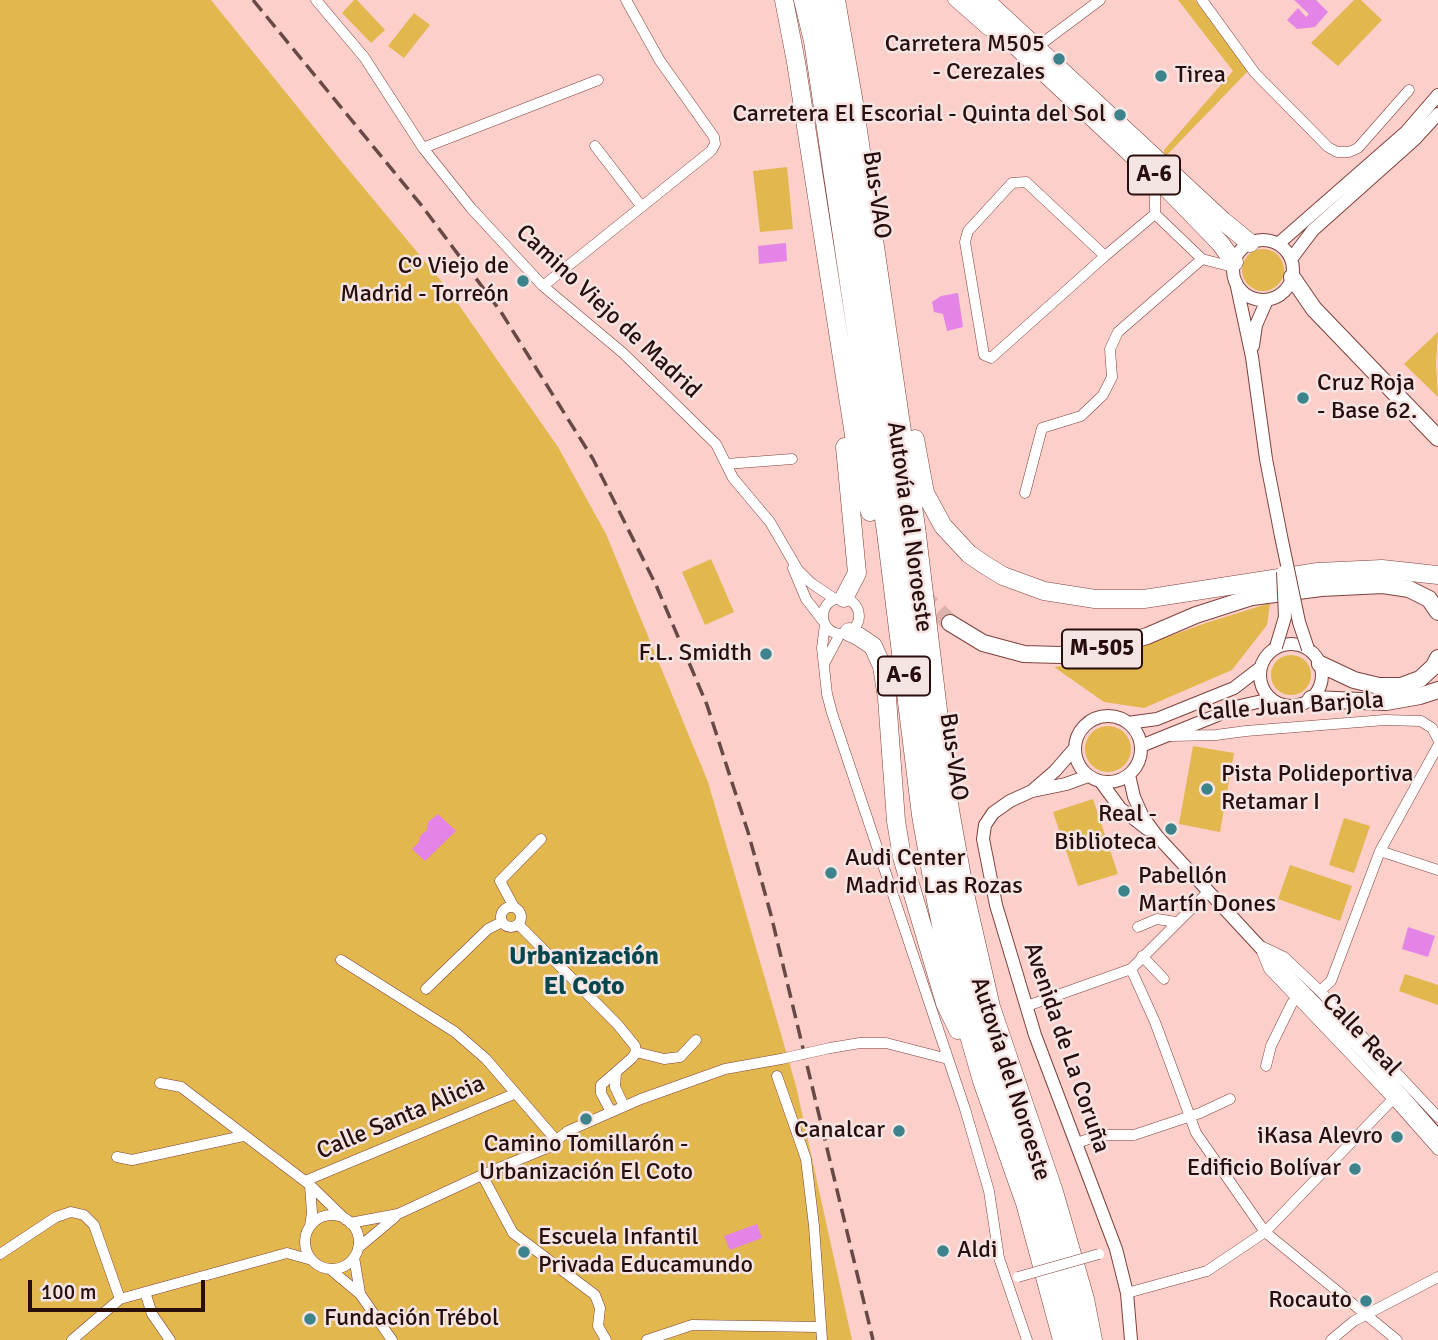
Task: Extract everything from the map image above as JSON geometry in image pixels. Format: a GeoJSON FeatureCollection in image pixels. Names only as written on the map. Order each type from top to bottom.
{"type":"FeatureCollection","features":[{"type":"Feature","properties":{"kind":"highway"},"geometry":{"type":"LineString","coordinates":[[784,0],[861,480],[870,512]]}},
{"type":"Feature","properties":{"kind":"highway","name":"Autovía del Noroeste"},"geometry":{"type":"LineString","coordinates":[[803,0],[813,41],[886,532],[921,815],[951,973],[982,1081],[1025,1203],[1062,1340]]}},
{"type":"Feature","properties":{"kind":"highway","name":"Bus-VAO"},"geometry":{"type":"LineString","coordinates":[[819,0],[835,82],[900,529],[935,803],[955,922],[988,1046],[1050,1230],[1078,1340]]}},
{"type":"Feature","properties":{"kind":"highway","name":"Autovía del Noroeste"},"geometry":{"type":"LineString","coordinates":[[836,0],[916,527],[950,810],[965,894],[991,1007],[1054,1192],[1085,1299],[1093,1340]]}},
{"type":"Feature","properties":{"kind":"highway"},"geometry":{"type":"LineString","coordinates":[[848,0],[922,478],[929,504],[943,526],[969,554],[1003,576],[1044,591],[1095,599],[1173,596],[1318,572],[1352,569],[1438,575]]}},
{"type":"Feature","properties":{"kind":"highway"},"geometry":{"type":"LineString","coordinates":[[967,0],[1014,44],[1092,99]]}},
{"type":"Feature","properties":{"kind":"highway"},"geometry":{"type":"LineString","coordinates":[[985,0],[1250,243]]}},
{"type":"Feature","properties":{"kind":"highway","name":"A-6"},"geometry":{"type":"LineString","coordinates":[[1014,44],[1155,176],[1220,243],[1234,265]]}},
{"type":"Feature","properties":{"kind":"highway"},"geometry":{"type":"LineString","coordinates":[[1292,277],[1314,309],[1438,438]]}},
{"type":"Feature","properties":{"kind":"highway"},"geometry":{"type":"LineString","coordinates":[[840,598],[857,573],[847,473],[842,363]]}},
{"type":"Feature","properties":{"kind":"highway","name":"M-505"},"geometry":{"type":"LineString","coordinates":[[950,623],[993,646],[1024,654],[1060,655],[1097,651],[1147,636],[1196,615],[1281,589],[1353,579],[1438,584]]}},
{"type":"Feature","properties":{"kind":"highway"},"geometry":{"type":"LineString","coordinates":[[1252,597],[1321,588],[1382,585],[1409,589],[1429,599],[1438,612]]}},
{"type":"Feature","properties":{"kind":"highway"},"geometry":{"type":"LineString","coordinates":[[845,633],[858,636],[873,646],[882,666],[887,698],[896,821],[902,857],[946,1003],[982,1081]]}},
{"type":"Feature","properties":{"kind":"highway"},"geometry":{"type":"LineString","coordinates":[[1320,664],[1354,680],[1379,686],[1401,685],[1420,679],[1438,659]]}},
{"type":"Feature","properties":{"kind":"highway"},"geometry":{"type":"LineString","coordinates":[[1311,699],[1386,702],[1438,690]]}},
{"type":"Feature","properties":{"kind":"street","name":"Camino Viejo de Madrid"},"geometry":{"type":"LineString","coordinates":[[316,0],[364,57],[422,148],[471,208],[543,286],[623,353],[716,444],[743,491],[770,522],[804,577],[840,598]]}},
{"type":"Feature","properties":{"kind":"street"},"geometry":{"type":"LineString","coordinates":[[543,286],[711,151],[715,144],[714,137],[660,61],[626,0]]}},
{"type":"Feature","properties":{"kind":"street"},"geometry":{"type":"LineString","coordinates":[[953,0],[1022,62],[1067,95]]}},
{"type":"Feature","properties":{"kind":"street"},"geometry":{"type":"LineString","coordinates":[[1037,47],[1084,4],[1100,0]]}},
{"type":"Feature","properties":{"kind":"street"},"geometry":{"type":"LineString","coordinates":[[1202,0],[1255,73],[1328,147],[1338,152],[1349,152],[1358,148],[1409,90]]}},
{"type":"Feature","properties":{"kind":"street"},"geometry":{"type":"LineString","coordinates":[[422,148],[598,80]]}},
{"type":"Feature","properties":{"kind":"street"},"geometry":{"type":"LineString","coordinates":[[1278,244],[1406,132],[1438,95]]}},
{"type":"Feature","properties":{"kind":"street"},"geometry":{"type":"LineString","coordinates":[[1291,260],[1313,230],[1416,138],[1438,114]]}},
{"type":"Feature","properties":{"kind":"street"},"geometry":{"type":"LineString","coordinates":[[595,146],[642,206]]}},
{"type":"Feature","properties":{"kind":"street"},"geometry":{"type":"LineString","coordinates":[[1155,176],[1156,214],[1202,259],[1234,265]]}},
{"type":"Feature","properties":{"kind":"street"},"geometry":{"type":"LineString","coordinates":[[1105,256],[1026,183],[1012,183],[968,231],[965,242],[984,355],[990,358],[1156,214]]}},
{"type":"Feature","properties":{"kind":"street"},"geometry":{"type":"LineString","coordinates":[[1236,282],[1246,294],[1260,300],[1268,300],[1282,293],[1292,277],[1291,260],[1278,244],[1269,241],[1250,243],[1243,248],[1234,265],[1236,282],[1252,357],[1266,459],[1299,622],[1308,649],[1320,664],[1322,679],[1311,699],[1295,706],[1278,704],[1271,699],[1260,682],[1260,668]]}},
{"type":"Feature","properties":{"kind":"street"},"geometry":{"type":"LineString","coordinates":[[1026,493],[1042,428],[1081,416],[1103,395],[1112,377],[1110,349],[1118,332],[1202,259]]}},
{"type":"Feature","properties":{"kind":"street"},"geometry":{"type":"LineString","coordinates":[[1252,357],[1256,325],[1268,300]]}},
{"type":"Feature","properties":{"kind":"street"},"geometry":{"type":"LineString","coordinates":[[726,464],[792,458]]}},
{"type":"Feature","properties":{"kind":"street"},"geometry":{"type":"LineString","coordinates":[[1128,723],[1157,719],[1234,688],[1260,668],[1266,656],[1276,647],[1285,617],[1281,536]]}},
{"type":"Feature","properties":{"kind":"street","name":"Camino Viejo de Madrid"},"geometry":{"type":"LineString","coordinates":[[790,557],[806,599],[825,623]]}},
{"type":"Feature","properties":{"kind":"street"},"geometry":{"type":"LineString","coordinates":[[824,665],[845,633],[858,623],[855,605],[840,598],[825,608],[822,648],[827,694],[989,1191],[999,1258],[1027,1340]]}},
{"type":"Feature","properties":{"kind":"street"},"geometry":{"type":"LineString","coordinates":[[825,623],[831,631],[845,633]]}},
{"type":"Feature","properties":{"kind":"street"},"geometry":{"type":"LineString","coordinates":[[1276,647],[1292,644],[1308,649]]}},
{"type":"Feature","properties":{"kind":"street"},"geometry":{"type":"LineString","coordinates":[[1141,746],[1240,706],[1271,699]]}},
{"type":"Feature","properties":{"kind":"street"},"geometry":{"type":"LineString","coordinates":[[1105,716],[1117,717],[1128,723],[1139,737],[1141,746],[1141,757],[1129,775],[1121,780],[1101,782],[1088,776],[1080,766],[1075,748],[1077,736],[1084,726],[1105,716]]}},
{"type":"Feature","properties":{"kind":"street","name":"Calle Juan Barjola"},"geometry":{"type":"LineString","coordinates":[[1164,737],[1385,720],[1438,720]]}},
{"type":"Feature","properties":{"kind":"street","name":"Calle Juan Barjola"},"geometry":{"type":"LineString","coordinates":[[1421,720],[1432,727],[1438,739]]}},
{"type":"Feature","properties":{"kind":"street"},"geometry":{"type":"LineString","coordinates":[[1320,991],[1331,981],[1380,851],[1438,746]]}},
{"type":"Feature","properties":{"kind":"street","name":"Avenida de La Coruña"},"geometry":{"type":"LineString","coordinates":[[1032,791],[1055,771],[1075,748]]}},
{"type":"Feature","properties":{"kind":"street","name":"Calle Real"},"geometry":{"type":"LineString","coordinates":[[1129,775],[1134,797],[1143,817],[1157,836],[1259,946],[1375,1063],[1438,1136]]}},
{"type":"Feature","properties":{"kind":"street","name":"Avenida de La Coruña"},"geometry":{"type":"LineString","coordinates":[[1088,776],[1032,791],[1010,801],[993,813],[985,825],[983,839],[996,905],[1035,1035],[1116,1249],[1126,1293],[1131,1340]]}},
{"type":"Feature","properties":{"kind":"street","name":"Calle Real"},"geometry":{"type":"LineString","coordinates":[[1101,782],[1120,808],[1157,836]]}},
{"type":"Feature","properties":{"kind":"street"},"geometry":{"type":"LineString","coordinates":[[518,925],[521,915],[500,881],[541,839]]}},
{"type":"Feature","properties":{"kind":"street"},"geometry":{"type":"LineString","coordinates":[[1380,851],[1438,870]]}},
{"type":"Feature","properties":{"kind":"street"},"geometry":{"type":"LineString","coordinates":[[1027,1006],[1131,969],[1208,892]]}},
{"type":"Feature","properties":{"kind":"street"},"geometry":{"type":"LineString","coordinates":[[514,907],[504,909],[502,922],[508,927],[518,925]]}},
{"type":"Feature","properties":{"kind":"street"},"geometry":{"type":"LineString","coordinates":[[1138,928],[1157,919],[1176,922]]}},
{"type":"Feature","properties":{"kind":"street"},"geometry":{"type":"LineString","coordinates":[[426,989],[488,929],[502,922]]}},
{"type":"Feature","properties":{"kind":"street"},"geometry":{"type":"LineString","coordinates":[[518,925],[618,1025],[635,1046],[636,1052],[632,1058],[601,1085],[601,1093],[611,1112]]}},
{"type":"Feature","properties":{"kind":"street","name":"Calle Real"},"geometry":{"type":"LineString","coordinates":[[1259,946],[1284,957],[1320,991],[1438,1117]]}},
{"type":"Feature","properties":{"kind":"street","name":"Calle Real"},"geometry":{"type":"LineString","coordinates":[[1259,946],[1269,969],[1438,1150]]}},
{"type":"Feature","properties":{"kind":"street"},"geometry":{"type":"LineString","coordinates":[[1142,956],[1164,979]]}},
{"type":"Feature","properties":{"kind":"street"},"geometry":{"type":"LineString","coordinates":[[341,960],[454,1032],[486,1059],[556,1140]]}},
{"type":"Feature","properties":{"kind":"street"},"geometry":{"type":"LineString","coordinates":[[1131,969],[1155,1022],[1196,1133],[1265,1232],[1397,1340]]}},
{"type":"Feature","properties":{"kind":"street"},"geometry":{"type":"LineString","coordinates":[[1266,1066],[1265,1060],[1271,1046],[1297,998]]}},
{"type":"Feature","properties":{"kind":"street"},"geometry":{"type":"LineString","coordinates":[[636,1052],[664,1059],[680,1057],[696,1040]]}},
{"type":"Feature","properties":{"kind":"street"},"geometry":{"type":"LineString","coordinates":[[287,1253],[314,1222],[327,1216],[334,1215],[348,1221],[398,1214],[547,1147],[568,1131],[624,1106],[725,1069],[860,1043],[886,1044],[948,1059]]}},
{"type":"Feature","properties":{"kind":"street"},"geometry":{"type":"LineString","coordinates":[[616,1072],[615,1087],[624,1106]]}},
{"type":"Feature","properties":{"kind":"street"},"geometry":{"type":"LineString","coordinates":[[777,1076],[806,1159],[822,1340]]}},
{"type":"Feature","properties":{"kind":"street"},"geometry":{"type":"LineString","coordinates":[[160,1083],[181,1087],[307,1183],[348,1221],[359,1239],[356,1253],[360,1294]]}},
{"type":"Feature","properties":{"kind":"street","name":"Calle Santa Alicia"},"geometry":{"type":"LineString","coordinates":[[307,1183],[514,1094]]}},
{"type":"Feature","properties":{"kind":"street"},"geometry":{"type":"LineString","coordinates":[[1077,1143],[1100,1135],[1134,1135],[1189,1117],[1230,1099]]}},
{"type":"Feature","properties":{"kind":"street"},"geometry":{"type":"LineString","coordinates":[[1126,1293],[1207,1271],[1265,1232],[1393,1099]]}},
{"type":"Feature","properties":{"kind":"street"},"geometry":{"type":"LineString","coordinates":[[117,1157],[132,1160],[243,1136]]}},
{"type":"Feature","properties":{"kind":"street"},"geometry":{"type":"LineString","coordinates":[[482,1175],[513,1233],[595,1295],[600,1308],[598,1326],[606,1340]]}},
{"type":"Feature","properties":{"kind":"street"},"geometry":{"type":"LineString","coordinates":[[307,1183],[312,1213],[306,1247],[312,1259],[360,1294],[392,1340]]}},
{"type":"Feature","properties":{"kind":"street"},"geometry":{"type":"LineString","coordinates":[[0,1254],[56,1217],[71,1212],[84,1215],[94,1224],[120,1299]]}},
{"type":"Feature","properties":{"kind":"street"},"geometry":{"type":"LineString","coordinates":[[329,1269],[343,1266],[398,1214]]}},
{"type":"Feature","properties":{"kind":"street"},"geometry":{"type":"LineString","coordinates":[[1006,1279],[1116,1249]]}},
{"type":"Feature","properties":{"kind":"street"},"geometry":{"type":"LineString","coordinates":[[72,1340],[120,1299],[287,1253],[312,1259]]}},
{"type":"Feature","properties":{"kind":"street"},"geometry":{"type":"LineString","coordinates":[[1331,1340],[1354,1321],[1438,1277]]}},
{"type":"Feature","properties":{"kind":"street"},"geometry":{"type":"LineString","coordinates":[[145,1292],[152,1314],[170,1340]]}},
{"type":"Feature","properties":{"kind":"street"},"geometry":{"type":"LineString","coordinates":[[647,1340],[692,1325],[820,1327]]}},
{"type":"Feature","properties":{"kind":"shaded area"},"geometry":{"type":"Polygon","coordinates":[[[0,0],[211,0],[447,288],[558,447],[606,534],[708,782],[796,1086],[852,1340],[0,1340],[0,0]]]}},
{"type":"Feature","properties":{"kind":"shaded area"},"geometry":{"type":"Polygon","coordinates":[[[354,0],[385,30],[371,43],[342,13],[354,0]]]}},
{"type":"Feature","properties":{"kind":"shaded area"},"geometry":{"type":"Polygon","coordinates":[[[1178,0],[1195,0],[1248,71],[1165,157],[1164,150],[1233,71],[1178,0]]]}},
{"type":"Feature","properties":{"kind":"shaded area"},"geometry":{"type":"Polygon","coordinates":[[[1294,0],[1316,0],[1328,12],[1315,27],[1297,29],[1287,20],[1298,8],[1306,17],[1309,14],[1294,0]]]}},
{"type":"Feature","properties":{"kind":"shaded area"},"geometry":{"type":"Polygon","coordinates":[[[1354,0],[1361,0],[1382,20],[1338,66],[1311,43],[1354,0]]]}},
{"type":"Feature","properties":{"kind":"shaded area"},"geometry":{"type":"Polygon","coordinates":[[[414,13],[430,25],[404,58],[388,46],[414,13]]]}},
{"type":"Feature","properties":{"kind":"shaded area"},"geometry":{"type":"Polygon","coordinates":[[[787,167],[793,229],[760,232],[753,171],[787,167]]]}},
{"type":"Feature","properties":{"kind":"shaded area"},"geometry":{"type":"Polygon","coordinates":[[[786,243],[787,261],[759,264],[758,246],[786,243]]]}},
{"type":"Feature","properties":{"kind":"shaded area"},"geometry":{"type":"Polygon","coordinates":[[[1263,249],[1278,255],[1284,270],[1278,285],[1263,291],[1248,285],[1242,270],[1248,255],[1263,249]]]}},
{"type":"Feature","properties":{"kind":"shaded area"},"geometry":{"type":"Polygon","coordinates":[[[958,293],[963,327],[947,331],[943,314],[934,312],[932,302],[941,296],[958,293]]]}},
{"type":"Feature","properties":{"kind":"shaded area"},"geometry":{"type":"Polygon","coordinates":[[[1438,332],[1436,363],[1438,397],[1404,364],[1438,332]]]}},
{"type":"Feature","properties":{"kind":"shaded area"},"geometry":{"type":"Polygon","coordinates":[[[711,559],[734,612],[705,625],[682,572],[711,559]]]}},
{"type":"Feature","properties":{"kind":"shaded area"},"geometry":{"type":"Polygon","coordinates":[[[1270,603],[1267,625],[1232,670],[1144,708],[1104,702],[1054,667],[1097,662],[1270,603]]]}},
{"type":"Feature","properties":{"kind":"shaded area"},"geometry":{"type":"Polygon","coordinates":[[[1291,655],[1299,656],[1305,661],[1310,667],[1310,683],[1305,689],[1299,694],[1291,695],[1283,694],[1277,689],[1272,683],[1271,675],[1272,667],[1277,661],[1283,656],[1291,655]]]}},
{"type":"Feature","properties":{"kind":"shaded area"},"geometry":{"type":"Polygon","coordinates":[[[1108,726],[1124,733],[1131,749],[1124,765],[1108,772],[1092,765],[1085,749],[1092,733],[1108,726]]]}},
{"type":"Feature","properties":{"kind":"shaded area","name":"Pista Polideportiva Retamar I"},"geometry":{"type":"Polygon","coordinates":[[[1193,746],[1234,753],[1220,832],[1179,824],[1193,746]]]}},
{"type":"Feature","properties":{"kind":"shaded area"},"geometry":{"type":"Polygon","coordinates":[[[1093,799],[1118,874],[1078,886],[1053,812],[1093,799]]]}},
{"type":"Feature","properties":{"kind":"shaded area"},"geometry":{"type":"Polygon","coordinates":[[[438,814],[456,831],[425,861],[412,849],[427,830],[428,822],[438,814]]]}},
{"type":"Feature","properties":{"kind":"shaded area"},"geometry":{"type":"Polygon","coordinates":[[[1344,818],[1370,826],[1354,873],[1329,865],[1344,818]]]}},
{"type":"Feature","properties":{"kind":"shaded area"},"geometry":{"type":"Polygon","coordinates":[[[1290,865],[1352,886],[1340,921],[1278,899],[1290,865]]]}},
{"type":"Feature","properties":{"kind":"shaded area"},"geometry":{"type":"Polygon","coordinates":[[[1408,927],[1435,936],[1428,957],[1402,949],[1408,927]]]}},
{"type":"Feature","properties":{"kind":"shaded area"},"geometry":{"type":"Polygon","coordinates":[[[1405,974],[1438,985],[1438,1005],[1399,991],[1405,974]]]}},
{"type":"Feature","properties":{"kind":"shaded area"},"geometry":{"type":"Polygon","coordinates":[[[757,1224],[762,1238],[730,1250],[724,1236],[757,1224]]]}},
{"type":"Feature","properties":{"kind":"tunnel"},"geometry":{"type":"LineString","coordinates":[[919,593],[950,623]]}},
{"type":"Feature","properties":{"kind":"railway"},"geometry":{"type":"LineString","coordinates":[[253,0],[422,206],[501,312],[593,459],[656,585],[707,705],[748,832],[771,915],[873,1340]]}},
{"type":"Feature","properties":{"kind":"place","name":"Carretera M505 - Cerezales"},"geometry":{"type":"Point","coordinates":[1059,59]}},
{"type":"Feature","properties":{"kind":"place","name":"Tirea"},"geometry":{"type":"Point","coordinates":[1161,76]}},
{"type":"Feature","properties":{"kind":"place","name":"Carretera El Escorial - Quinta del Sol"},"geometry":{"type":"Point","coordinates":[1120,115]}},
{"type":"Feature","properties":{"kind":"place","name":"Cº Viejo de Madrid - Torreón"},"geometry":{"type":"Point","coordinates":[523,281]}},
{"type":"Feature","properties":{"kind":"place","name":"Cruz Roja - Base 62."},"geometry":{"type":"Point","coordinates":[1303,398]}},
{"type":"Feature","properties":{"kind":"place","name":"F.L. Smidth"},"geometry":{"type":"Point","coordinates":[766,654]}},
{"type":"Feature","properties":{"kind":"place","name":"Pista Polideportiva Retamar I"},"geometry":{"type":"Point","coordinates":[1207,789]}},
{"type":"Feature","properties":{"kind":"place","name":"Real - Biblioteca"},"geometry":{"type":"Point","coordinates":[1171,829]}},
{"type":"Feature","properties":{"kind":"place","name":"Audi Center Madrid Las Rozas"},"geometry":{"type":"Point","coordinates":[831,873]}},
{"type":"Feature","properties":{"kind":"place","name":"Pabellón Martín Dones"},"geometry":{"type":"Point","coordinates":[1124,891]}},
{"type":"Feature","properties":{"kind":"place","name":"Camino Tomillarón - Urbanización El Coto"},"geometry":{"type":"Point","coordinates":[586,1119]}},
{"type":"Feature","properties":{"kind":"place","name":"Canalcar"},"geometry":{"type":"Point","coordinates":[899,1131]}},
{"type":"Feature","properties":{"kind":"place","name":"iKasa Alevro"},"geometry":{"type":"Point","coordinates":[1397,1137]}},
{"type":"Feature","properties":{"kind":"place","name":"Edificio Bolívar"},"geometry":{"type":"Point","coordinates":[1355,1169]}},
{"type":"Feature","properties":{"kind":"place","name":"Aldi"},"geometry":{"type":"Point","coordinates":[943,1251]}},
{"type":"Feature","properties":{"kind":"place","name":"Escuela Infantil Privada Educamundo"},"geometry":{"type":"Point","coordinates":[524,1252]}},
{"type":"Feature","properties":{"kind":"place","name":"Rocauto"},"geometry":{"type":"Point","coordinates":[1366,1301]}},
{"type":"Feature","properties":{"kind":"place","name":"Fundación Trébol"},"geometry":{"type":"Point","coordinates":[310,1319]}},
{"type":"Feature","properties":{"kind":"district","name":"Urbanización El Coto"},"geometry":{"type":"Point","coordinates":[584,972]}}]}
